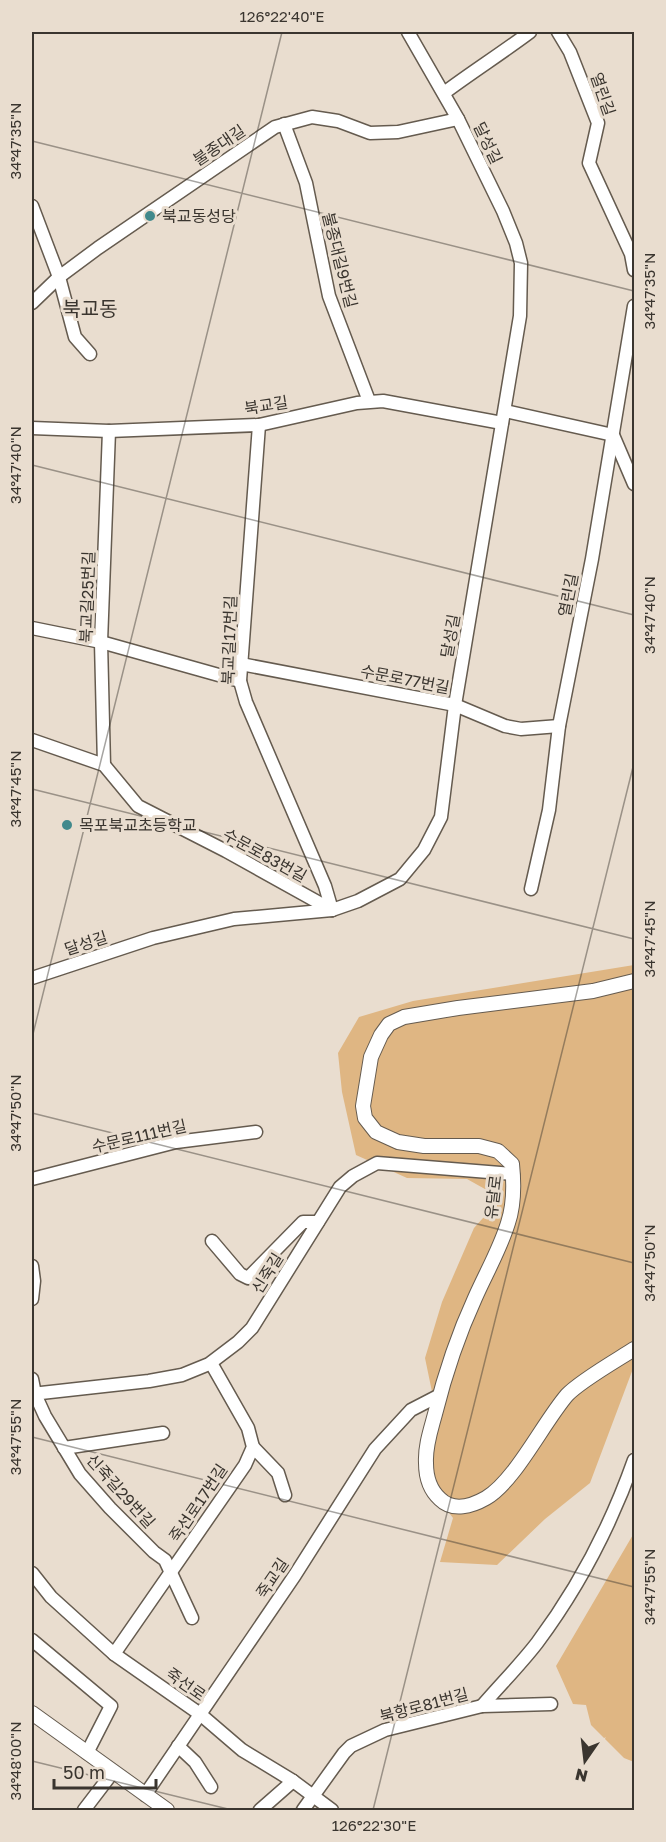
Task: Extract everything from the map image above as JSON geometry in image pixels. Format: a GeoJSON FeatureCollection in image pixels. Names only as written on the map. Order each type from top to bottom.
{"type":"FeatureCollection","features":[{"type":"Feature","properties":{"kind":"street","name":"달성길"},"geometry":{"type":"LineString","coordinates":[[32,978],[153,938],[234,919],[332,910],[358,901],[400,879],[424,850],[441,817],[455,705],[520,316],[520,263],[516,243],[503,211],[444,93],[408,32]]}},
{"type":"Feature","properties":{"kind":"street"},"geometry":{"type":"LineString","coordinates":[[444,93],[530,32]]}},
{"type":"Feature","properties":{"kind":"street","name":"열린길"},"geometry":{"type":"LineString","coordinates":[[558,32],[570,52],[598,123],[589,164],[631,254],[634,270]]}},
{"type":"Feature","properties":{"kind":"street","name":"불종대길"},"geometry":{"type":"LineString","coordinates":[[32,303],[59,277],[98,248],[275,127],[312,117],[338,121],[370,133],[398,132],[458,120]]}},
{"type":"Feature","properties":{"kind":"street","name":"불종대길9번길"},"geometry":{"type":"LineString","coordinates":[[284,124],[306,183],[329,296],[369,401]]}},
{"type":"Feature","properties":{"kind":"street"},"geometry":{"type":"LineString","coordinates":[[32,206],[59,277],[75,337],[90,354]]}},
{"type":"Feature","properties":{"kind":"street","name":"열린길"},"geometry":{"type":"LineString","coordinates":[[531,889],[548,820],[559,726],[592,558],[634,306]]}},
{"type":"Feature","properties":{"kind":"street","name":"북교길"},"geometry":{"type":"LineString","coordinates":[[32,428],[109,431],[259,425],[369,401],[383,401],[504,417],[613,435]]}},
{"type":"Feature","properties":{"kind":"street","name":"북교길17번길"},"geometry":{"type":"LineString","coordinates":[[259,425],[240,681],[246,702],[325,886],[332,910]]}},
{"type":"Feature","properties":{"kind":"street","name":"북교길25번길"},"geometry":{"type":"LineString","coordinates":[[104,765],[101,642],[109,431]]}},
{"type":"Feature","properties":{"kind":"street"},"geometry":{"type":"LineString","coordinates":[[613,435],[634,484]]}},
{"type":"Feature","properties":{"kind":"street"},"geometry":{"type":"LineString","coordinates":[[32,628],[101,642],[240,681]]}},
{"type":"Feature","properties":{"kind":"street","name":"수문로77번길"},"geometry":{"type":"LineString","coordinates":[[241,664],[455,705],[505,726],[521,729],[559,726]]}},
{"type":"Feature","properties":{"kind":"street"},"geometry":{"type":"LineString","coordinates":[[32,740],[104,765]]}},
{"type":"Feature","properties":{"kind":"street","name":"수문로83번길"},"geometry":{"type":"LineString","coordinates":[[104,765],[138,806],[226,851],[332,910]]}},
{"type":"Feature","properties":{"kind":"street","name":"유달로"},"geometry":{"type":"LineString","coordinates":[[634,981],[593,991],[404,1017],[389,1024],[381,1035],[371,1057],[363,1106],[365,1118],[376,1132],[398,1142],[416,1145],[479,1146],[498,1151],[512,1164],[509,1221],[474,1299],[447,1368],[428,1441],[425,1462],[431,1491],[444,1504],[454,1507],[467,1506],[503,1485],[569,1392],[634,1349]]}},
{"type":"Feature","properties":{"kind":"street","name":"수문로111번길"},"geometry":{"type":"LineString","coordinates":[[32,1179],[176,1142],[256,1132]]}},
{"type":"Feature","properties":{"kind":"street","name":"신죽길"},"geometry":{"type":"LineString","coordinates":[[33,1394],[160,1379],[182,1375],[211,1363],[252,1328],[340,1187],[353,1176],[377,1163],[513,1174]]}},
{"type":"Feature","properties":{"kind":"street"},"geometry":{"type":"LineString","coordinates":[[212,1241],[240,1274],[248,1278],[303,1222],[318,1222]]}},
{"type":"Feature","properties":{"kind":"street"},"geometry":{"type":"LineString","coordinates":[[32,1266],[34,1276],[32,1299]]}},
{"type":"Feature","properties":{"kind":"street"},"geometry":{"type":"LineString","coordinates":[[211,1363],[248,1428],[253,1447],[278,1473],[285,1495]]}},
{"type":"Feature","properties":{"kind":"street","name":"신죽길29번길"},"geometry":{"type":"LineString","coordinates":[[32,1379],[33,1394],[80,1474],[110,1508],[165,1560],[192,1618]]}},
{"type":"Feature","properties":{"kind":"street","name":"죽교길"},"geometry":{"type":"LineString","coordinates":[[145,1795],[295,1575],[375,1449],[411,1410],[440,1395]]}},
{"type":"Feature","properties":{"kind":"street"},"geometry":{"type":"LineString","coordinates":[[64,1448],[163,1433]]}},
{"type":"Feature","properties":{"kind":"street","name":"죽선로17번길"},"geometry":{"type":"LineString","coordinates":[[114,1654],[245,1465],[253,1447]]}},
{"type":"Feature","properties":{"kind":"street"},"geometry":{"type":"LineString","coordinates":[[482,1706],[536,1644],[580,1578],[597,1546],[634,1460]]}},
{"type":"Feature","properties":{"kind":"street","name":"죽선로"},"geometry":{"type":"LineString","coordinates":[[32,1573],[51,1597],[114,1654],[200,1714],[243,1750],[293,1780],[332,1810]]}},
{"type":"Feature","properties":{"kind":"street"},"geometry":{"type":"LineString","coordinates":[[32,1640],[111,1706],[87,1753]]}},
{"type":"Feature","properties":{"kind":"street","name":"북항로81번길"},"geometry":{"type":"LineString","coordinates":[[303,1810],[351,1746],[385,1730],[482,1706],[552,1704]]}},
{"type":"Feature","properties":{"kind":"street"},"geometry":{"type":"LineString","coordinates":[[32,1713],[167,1810]]}},
{"type":"Feature","properties":{"kind":"street"},"geometry":{"type":"LineString","coordinates":[[178,1746],[195,1762],[211,1787]]}},
{"type":"Feature","properties":{"kind":"street"},"geometry":{"type":"LineString","coordinates":[[84,1810],[113,1772]]}},
{"type":"Feature","properties":{"kind":"street"},"geometry":{"type":"LineString","coordinates":[[260,1810],[293,1780]]}},
{"type":"Feature","properties":{"kind":"shaded area"},"geometry":{"type":"Polygon","coordinates":[[[634,965],[634,1366],[590,1483],[545,1519],[497,1565],[440,1562],[453,1518],[420,1474],[436,1411],[425,1358],[442,1302],[474,1228],[501,1198],[467,1179],[407,1178],[356,1155],[342,1092],[338,1053],[359,1017],[413,1001],[634,965]]]}},
{"type":"Feature","properties":{"kind":"shaded area"},"geometry":{"type":"Polygon","coordinates":[[[634,1533],[634,1762],[624,1758],[591,1725],[586,1705],[573,1704],[556,1666],[634,1533]]]}},
{"type":"Feature","properties":{"kind":"place","name":"북교동성당"},"geometry":{"type":"Point","coordinates":[150,216]}},
{"type":"Feature","properties":{"kind":"place","name":"목포북교초등학교"},"geometry":{"type":"Point","coordinates":[67,825]}},
{"type":"Feature","properties":{"kind":"district","name":"북교동"},"geometry":{"type":"Point","coordinates":[90,308]}}]}
